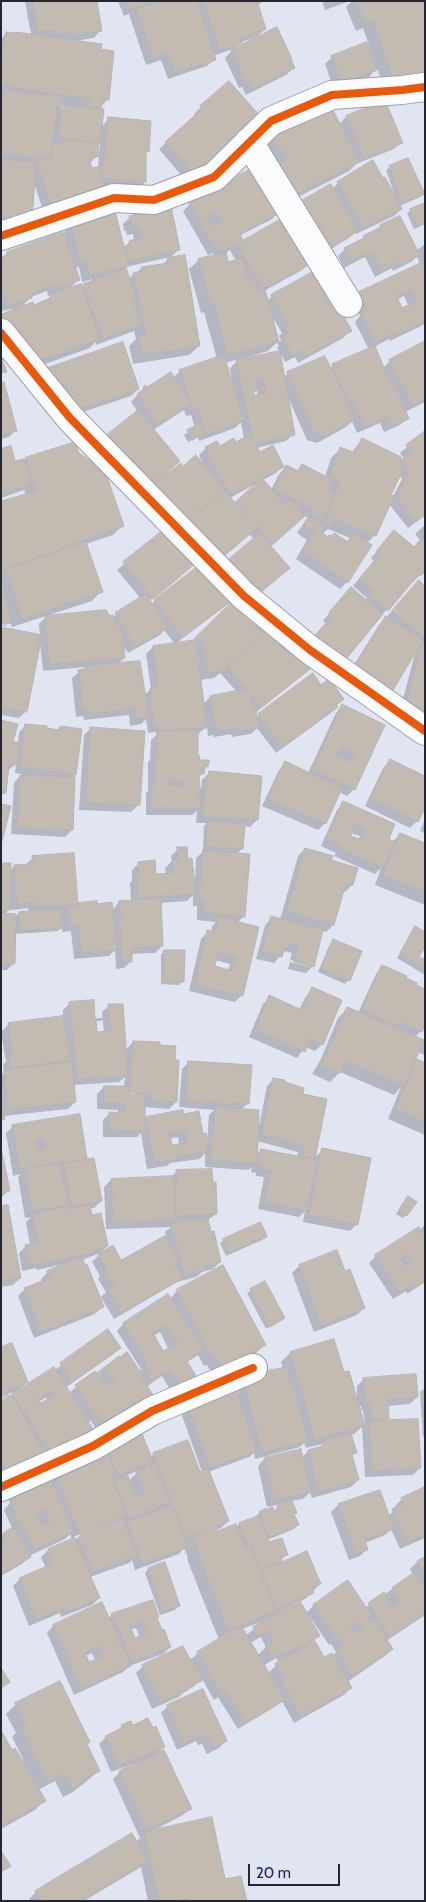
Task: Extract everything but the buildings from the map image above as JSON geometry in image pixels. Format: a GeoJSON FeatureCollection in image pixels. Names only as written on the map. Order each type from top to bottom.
{"type":"FeatureCollection","features":[{"type":"Feature","properties":{"kind":"street"},"geometry":{"type":"LineString","coordinates":[[1,236],[114,198],[154,200],[214,178],[271,121],[332,94],[425,87]]}},
{"type":"Feature","properties":{"kind":"street"},"geometry":{"type":"LineString","coordinates":[[249,142],[348,303]]}},
{"type":"Feature","properties":{"kind":"street"},"geometry":{"type":"LineString","coordinates":[[1,333],[70,418],[244,596],[310,650],[425,731]]}},
{"type":"Feature","properties":{"kind":"street"},"geometry":{"type":"LineString","coordinates":[[1,1487],[93,1446],[152,1411],[253,1368]]}},
{"type":"Feature","properties":{"kind":"cycle path"},"geometry":{"type":"LineString","coordinates":[[1,236],[114,198],[154,200],[214,177],[271,121],[332,95],[425,87]]}},
{"type":"Feature","properties":{"kind":"cycle path"},"geometry":{"type":"LineString","coordinates":[[1,333],[70,418],[244,596],[310,650],[425,731]]}},
{"type":"Feature","properties":{"kind":"cycle path"},"geometry":{"type":"LineString","coordinates":[[1,1487],[93,1446],[152,1411],[253,1368]]}}]}
